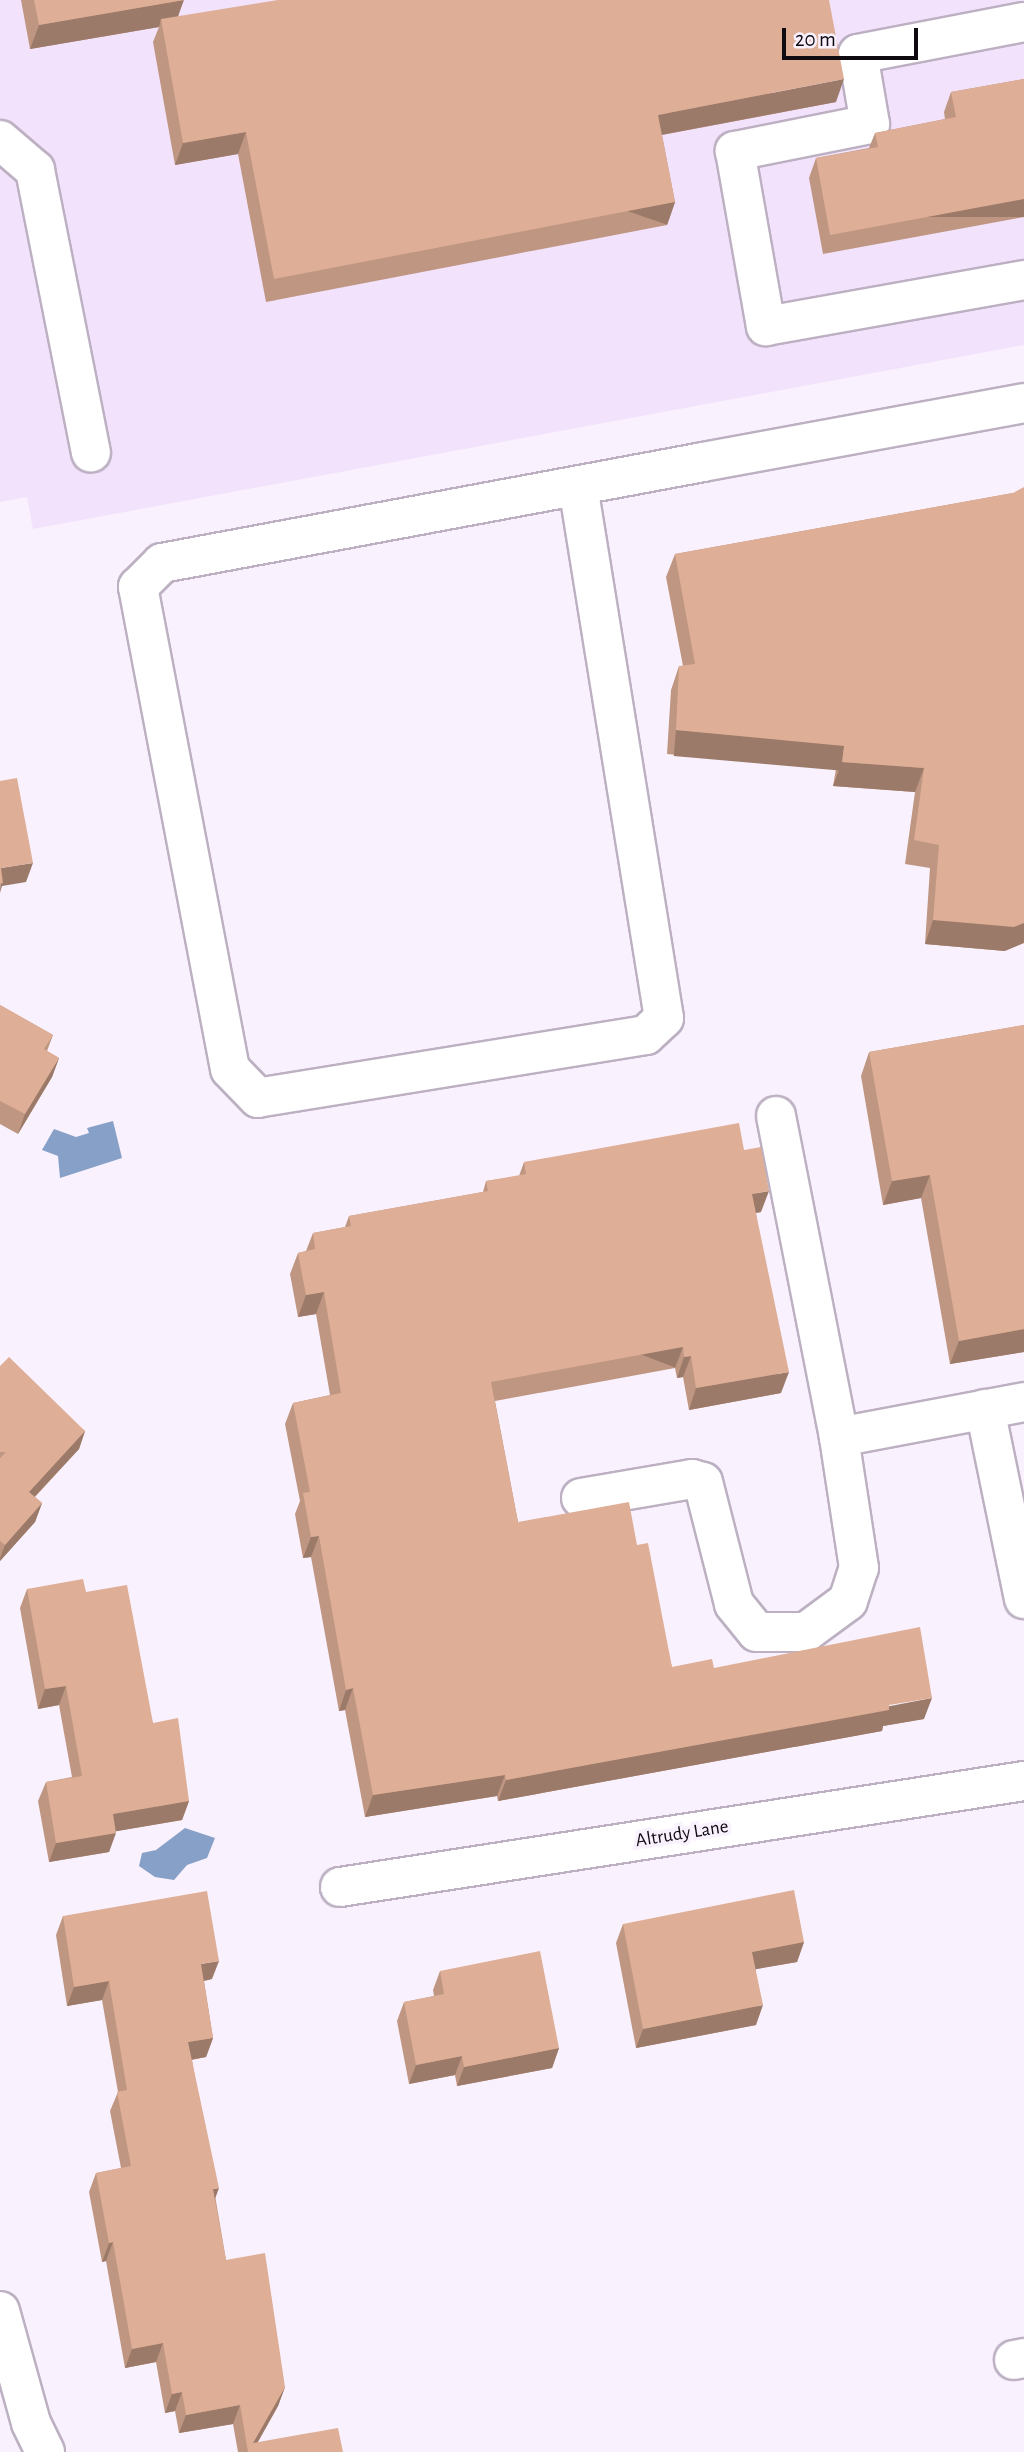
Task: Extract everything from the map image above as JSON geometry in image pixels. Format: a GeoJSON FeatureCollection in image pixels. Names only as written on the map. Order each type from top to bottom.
{"type":"FeatureCollection","features":[{"type":"Feature","properties":{"kind":"street"},"geometry":{"type":"LineString","coordinates":[[1024,22],[859,54],[870,124],[735,151],[766,327],[1024,280]]}},
{"type":"Feature","properties":{"kind":"street"},"geometry":{"type":"LineString","coordinates":[[0,140],[35,170],[91,453]]}},
{"type":"Feature","properties":{"kind":"street"},"geometry":{"type":"LineString","coordinates":[[578,485],[664,1018],[646,1035],[258,1098],[230,1069],[138,587],[162,563],[578,485],[1024,403]]}},
{"type":"Feature","properties":{"kind":"street"},"geometry":{"type":"LineString","coordinates":[[581,1498],[692,1479],[703,1482],[734,1604],[757,1632],[806,1632],[848,1601],[859,1569],[839,1437],[776,1116]]}},
{"type":"Feature","properties":{"kind":"street"},"geometry":{"type":"LineString","coordinates":[[839,1437],[1024,1402]]}},
{"type":"Feature","properties":{"kind":"street"},"geometry":{"type":"LineString","coordinates":[[985,1409],[1024,1599]]}},
{"type":"Feature","properties":{"kind":"street","name":"Altrudy Lane"},"geometry":{"type":"LineString","coordinates":[[340,1887],[1024,1781]]}},
{"type":"Feature","properties":{"kind":"street"},"geometry":{"type":"LineString","coordinates":[[0,2311],[31,2423],[45,2452]]}},
{"type":"Feature","properties":{"kind":"shaded area"},"geometry":{"type":"Polygon","coordinates":[[[0,0],[1024,0],[1024,345],[33,529],[27,497],[0,502],[0,0]]]}},
{"type":"Feature","properties":{"kind":"water"},"geometry":{"type":"Polygon","coordinates":[[[113,1121],[122,1158],[60,1178],[58,1156],[42,1150],[54,1129],[76,1137],[89,1133],[87,1128],[113,1121]]]}},
{"type":"Feature","properties":{"kind":"water"},"geometry":{"type":"Polygon","coordinates":[[[185,1828],[215,1838],[207,1858],[187,1865],[174,1880],[155,1877],[139,1866],[142,1853],[156,1850],[185,1828]]]}},
{"type":"Feature","properties":{"kind":"building"},"geometry":{"type":"Polygon","coordinates":[[[34,0],[184,0],[39,25],[34,0]]]}},
{"type":"Feature","properties":{"kind":"building"},"geometry":{"type":"Polygon","coordinates":[[[278,0],[829,0],[844,79],[658,115],[675,202],[274,279],[246,132],[183,143],[161,19],[278,0]]]}},
{"type":"Feature","properties":{"kind":"building"},"geometry":{"type":"Polygon","coordinates":[[[1024,79],[1024,199],[830,235],[816,158],[878,147],[875,133],[956,117],[951,92],[1024,79]]]}},
{"type":"Feature","properties":{"kind":"building"},"geometry":{"type":"Polygon","coordinates":[[[1024,487],[1024,923],[1014,927],[933,920],[939,845],[914,840],[924,768],[842,762],[844,746],[676,730],[679,666],[695,664],[675,554],[1013,493],[1024,487]]]}},
{"type":"Feature","properties":{"kind":"building"},"geometry":{"type":"Polygon","coordinates":[[[17,778],[33,863],[1,868],[3,883],[0,884],[0,781],[17,778]]]}},
{"type":"Feature","properties":{"kind":"building"},"geometry":{"type":"Polygon","coordinates":[[[0,1005],[53,1035],[44,1049],[59,1058],[25,1114],[0,1101],[0,1005]]]}},
{"type":"Feature","properties":{"kind":"building"},"geometry":{"type":"Polygon","coordinates":[[[1024,1025],[1024,1329],[959,1341],[930,1175],[892,1181],[869,1052],[1024,1025]]]}},
{"type":"Feature","properties":{"kind":"building"},"geometry":{"type":"Polygon","coordinates":[[[739,1123],[744,1150],[761,1147],[769,1191],[752,1194],[789,1372],[696,1388],[691,1356],[684,1357],[683,1347],[491,1382],[518,1522],[629,1502],[637,1545],[648,1543],[672,1667],[712,1659],[714,1668],[920,1627],[932,1698],[889,1705],[889,1710],[506,1780],[505,1775],[373,1795],[353,1688],[346,1690],[319,1536],[311,1537],[303,1493],[310,1492],[293,1403],[341,1393],[324,1292],[306,1295],[298,1253],[315,1249],[313,1233],[351,1226],[349,1216],[488,1191],[486,1181],[526,1174],[524,1162],[739,1123]]]}},
{"type":"Feature","properties":{"kind":"building"},"geometry":{"type":"Polygon","coordinates":[[[9,1357],[85,1431],[29,1492],[42,1503],[5,1545],[0,1541],[0,1458],[6,1452],[0,1452],[0,1366],[9,1357]]]}},
{"type":"Feature","properties":{"kind":"building"},"geometry":{"type":"Polygon","coordinates":[[[83,1579],[86,1592],[127,1585],[153,1723],[178,1718],[189,1801],[113,1814],[116,1833],[56,1843],[46,1782],[82,1776],[66,1686],[45,1689],[27,1589],[83,1579]]]}},
{"type":"Feature","properties":{"kind":"building"},"geometry":{"type":"Polygon","coordinates":[[[794,1890],[804,1942],[752,1952],[763,2005],[643,2029],[623,1924],[794,1890]]]}},
{"type":"Feature","properties":{"kind":"building"},"geometry":{"type":"Polygon","coordinates":[[[207,1891],[219,1961],[201,1964],[213,2038],[188,2042],[219,2188],[213,2189],[226,2260],[265,2253],[285,2387],[253,2443],[338,2428],[343,2452],[248,2452],[240,2405],[186,2415],[182,2392],[172,2394],[163,2343],[132,2349],[113,2242],[109,2243],[96,2173],[131,2166],[117,2092],[127,2090],[109,1981],[74,1987],[63,1916],[207,1891]]]}},
{"type":"Feature","properties":{"kind":"building"},"geometry":{"type":"Polygon","coordinates":[[[540,1951],[559,2048],[464,2067],[462,2056],[416,2065],[404,2002],[444,1994],[440,1971],[540,1951]]]}}]}
